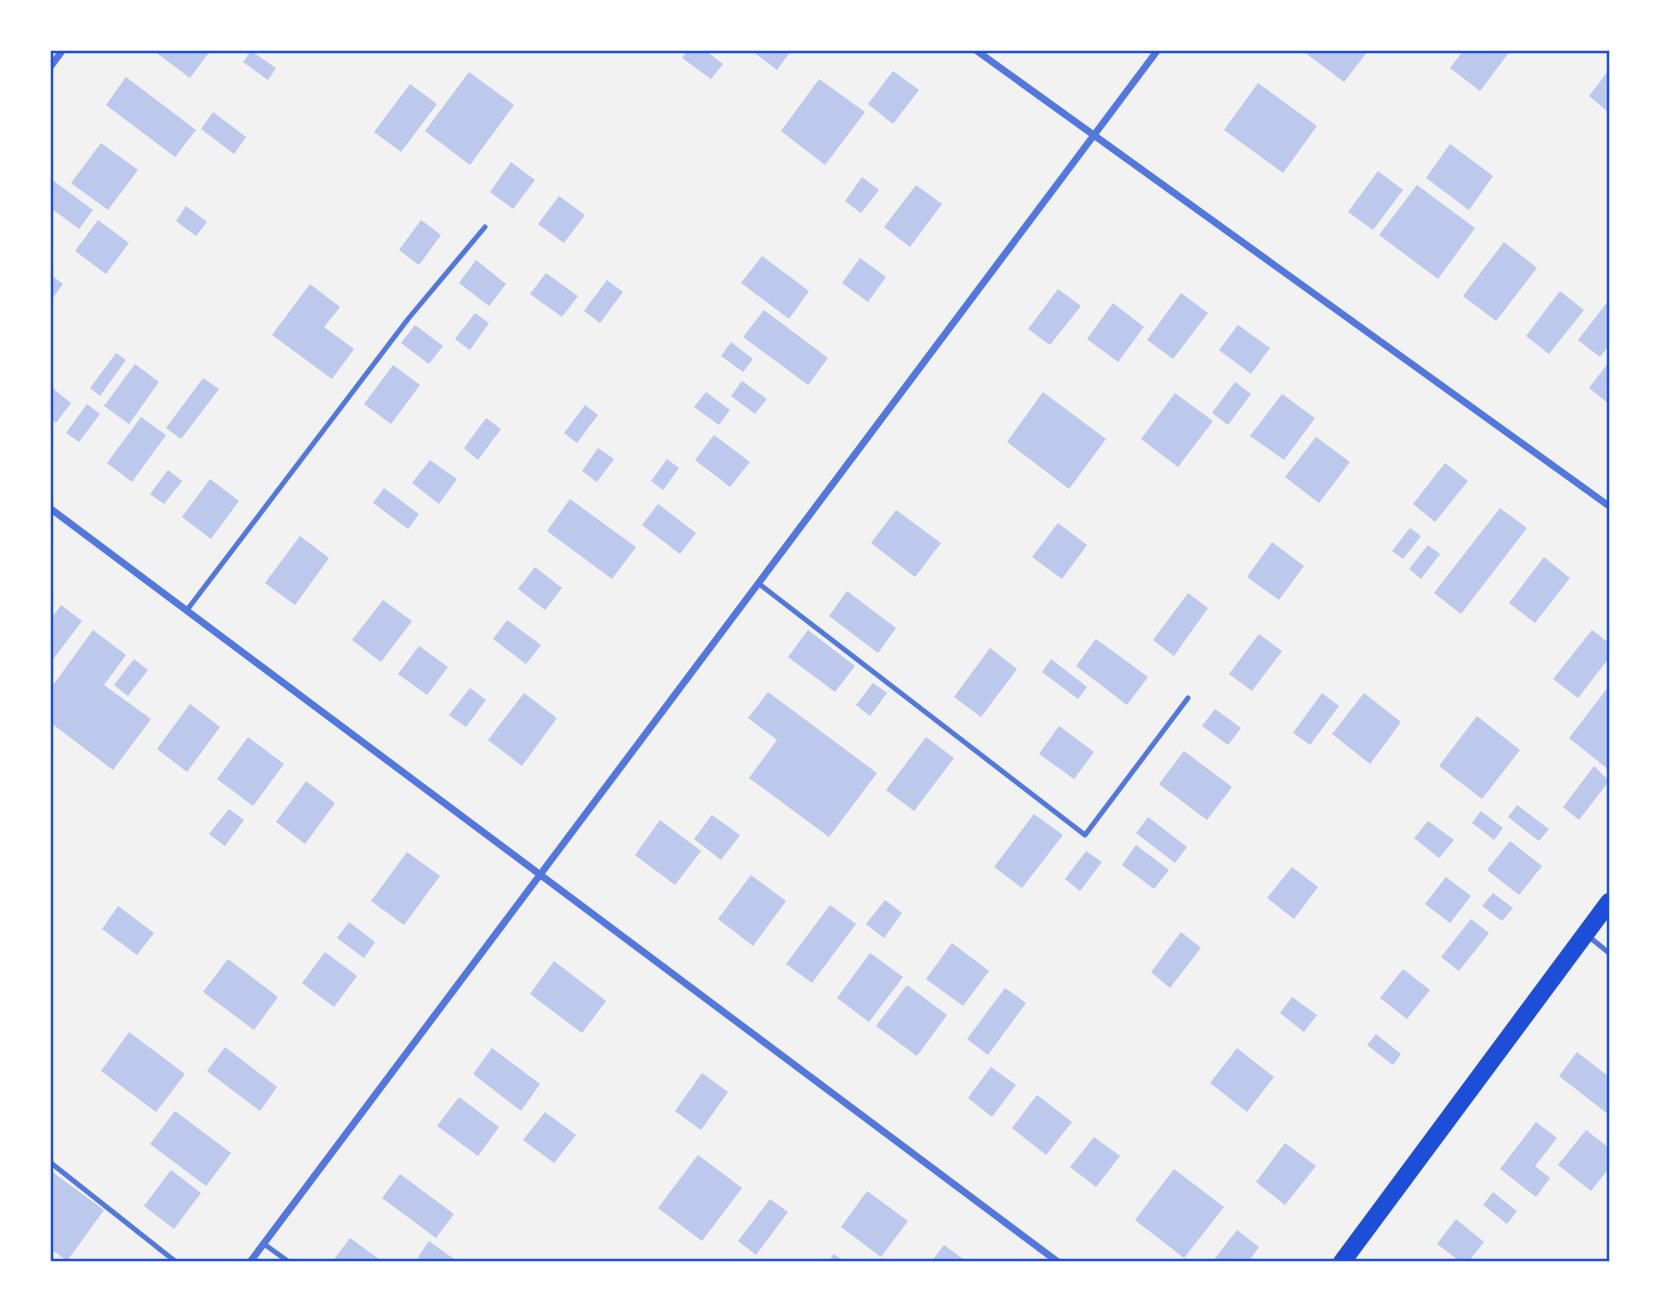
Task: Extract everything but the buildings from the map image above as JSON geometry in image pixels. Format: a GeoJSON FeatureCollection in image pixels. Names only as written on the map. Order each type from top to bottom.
{"type":"FeatureCollection","features":[{"type":"Feature","properties":{"kind":"main road"},"geometry":{"type":"LineString","coordinates":[[1342,1262],[1609,902]]}},
{"type":"Feature","properties":{"kind":"street"},"geometry":{"type":"LineString","coordinates":[[51,66],[62,51]]}},
{"type":"Feature","properties":{"kind":"street"},"geometry":{"type":"LineString","coordinates":[[977,51],[1609,506]]}},
{"type":"Feature","properties":{"kind":"street"},"geometry":{"type":"LineString","coordinates":[[250,1262],[1157,51]]}},
{"type":"Feature","properties":{"kind":"street"},"geometry":{"type":"LineString","coordinates":[[51,509],[1058,1262]]}},
{"type":"Feature","properties":{"kind":"lane"},"geometry":{"type":"LineString","coordinates":[[187,610],[408,319],[485,227]]}},
{"type":"Feature","properties":{"kind":"lane"},"geometry":{"type":"LineString","coordinates":[[758,583],[1085,835],[1188,698]]}},
{"type":"Feature","properties":{"kind":"lane"},"geometry":{"type":"LineString","coordinates":[[1586,934],[1609,953]]}},
{"type":"Feature","properties":{"kind":"lane"},"geometry":{"type":"LineString","coordinates":[[51,1163],[176,1262]]}},
{"type":"Feature","properties":{"kind":"lane"},"geometry":{"type":"LineString","coordinates":[[264,1244],[289,1262]]}}]}
